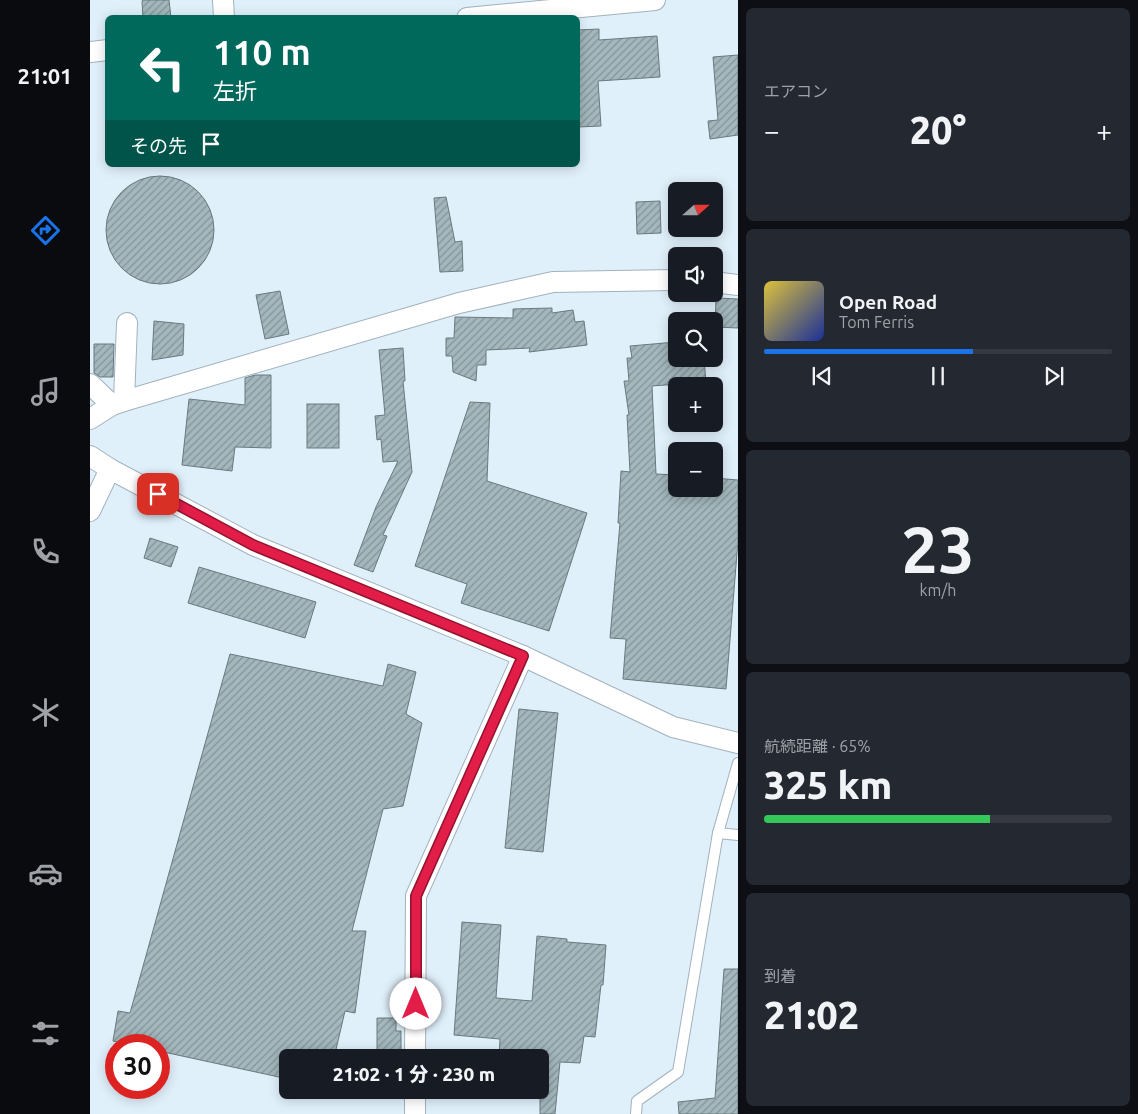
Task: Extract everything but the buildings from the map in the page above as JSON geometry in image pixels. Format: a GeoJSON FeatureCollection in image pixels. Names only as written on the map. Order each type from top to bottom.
{"type":"FeatureCollection","features":[{"type":"Feature","properties":{"kind":"street"},"geometry":{"type":"LineString","coordinates":[[223,0],[224,15]]}},
{"type":"Feature","properties":{"kind":"street"},"geometry":{"type":"LineString","coordinates":[[492,15],[655,0]]}},
{"type":"Feature","properties":{"kind":"street"},"geometry":{"type":"LineString","coordinates":[[90,52],[105,50]]}},
{"type":"Feature","properties":{"kind":"street"},"geometry":{"type":"LineString","coordinates":[[90,419],[118,403],[459,303],[552,282],[668,280]]}},
{"type":"Feature","properties":{"kind":"street"},"geometry":{"type":"LineString","coordinates":[[723,283],[738,285]]}},
{"type":"Feature","properties":{"kind":"street"},"geometry":{"type":"LineString","coordinates":[[118,403],[127,323]]}},
{"type":"Feature","properties":{"kind":"street"},"geometry":{"type":"LineString","coordinates":[[90,384],[118,403]]}},
{"type":"Feature","properties":{"kind":"street"},"geometry":{"type":"LineString","coordinates":[[90,456],[110,469],[253,545],[523,656],[673,727],[738,743]]}},
{"type":"Feature","properties":{"kind":"street"},"geometry":{"type":"LineString","coordinates":[[90,511],[110,469]]}},
{"type":"Feature","properties":{"kind":"street"},"geometry":{"type":"LineString","coordinates":[[416,1049],[416,896],[523,656]]}},
{"type":"Feature","properties":{"kind":"street"},"geometry":{"type":"LineString","coordinates":[[415,1099],[415,1114]]}},
{"type":"Feature","properties":{"kind":"lane"},"geometry":{"type":"LineString","coordinates":[[636,1114],[637,1101],[678,1072],[718,833],[738,763]]}},
{"type":"Feature","properties":{"kind":"lane"},"geometry":{"type":"LineString","coordinates":[[718,833],[738,836]]}},
{"type":"Feature","properties":{"kind":"route"},"geometry":{"type":"LineString","coordinates":[[158,494],[253,545],[523,656],[416,896],[416,1004]]}}]}
